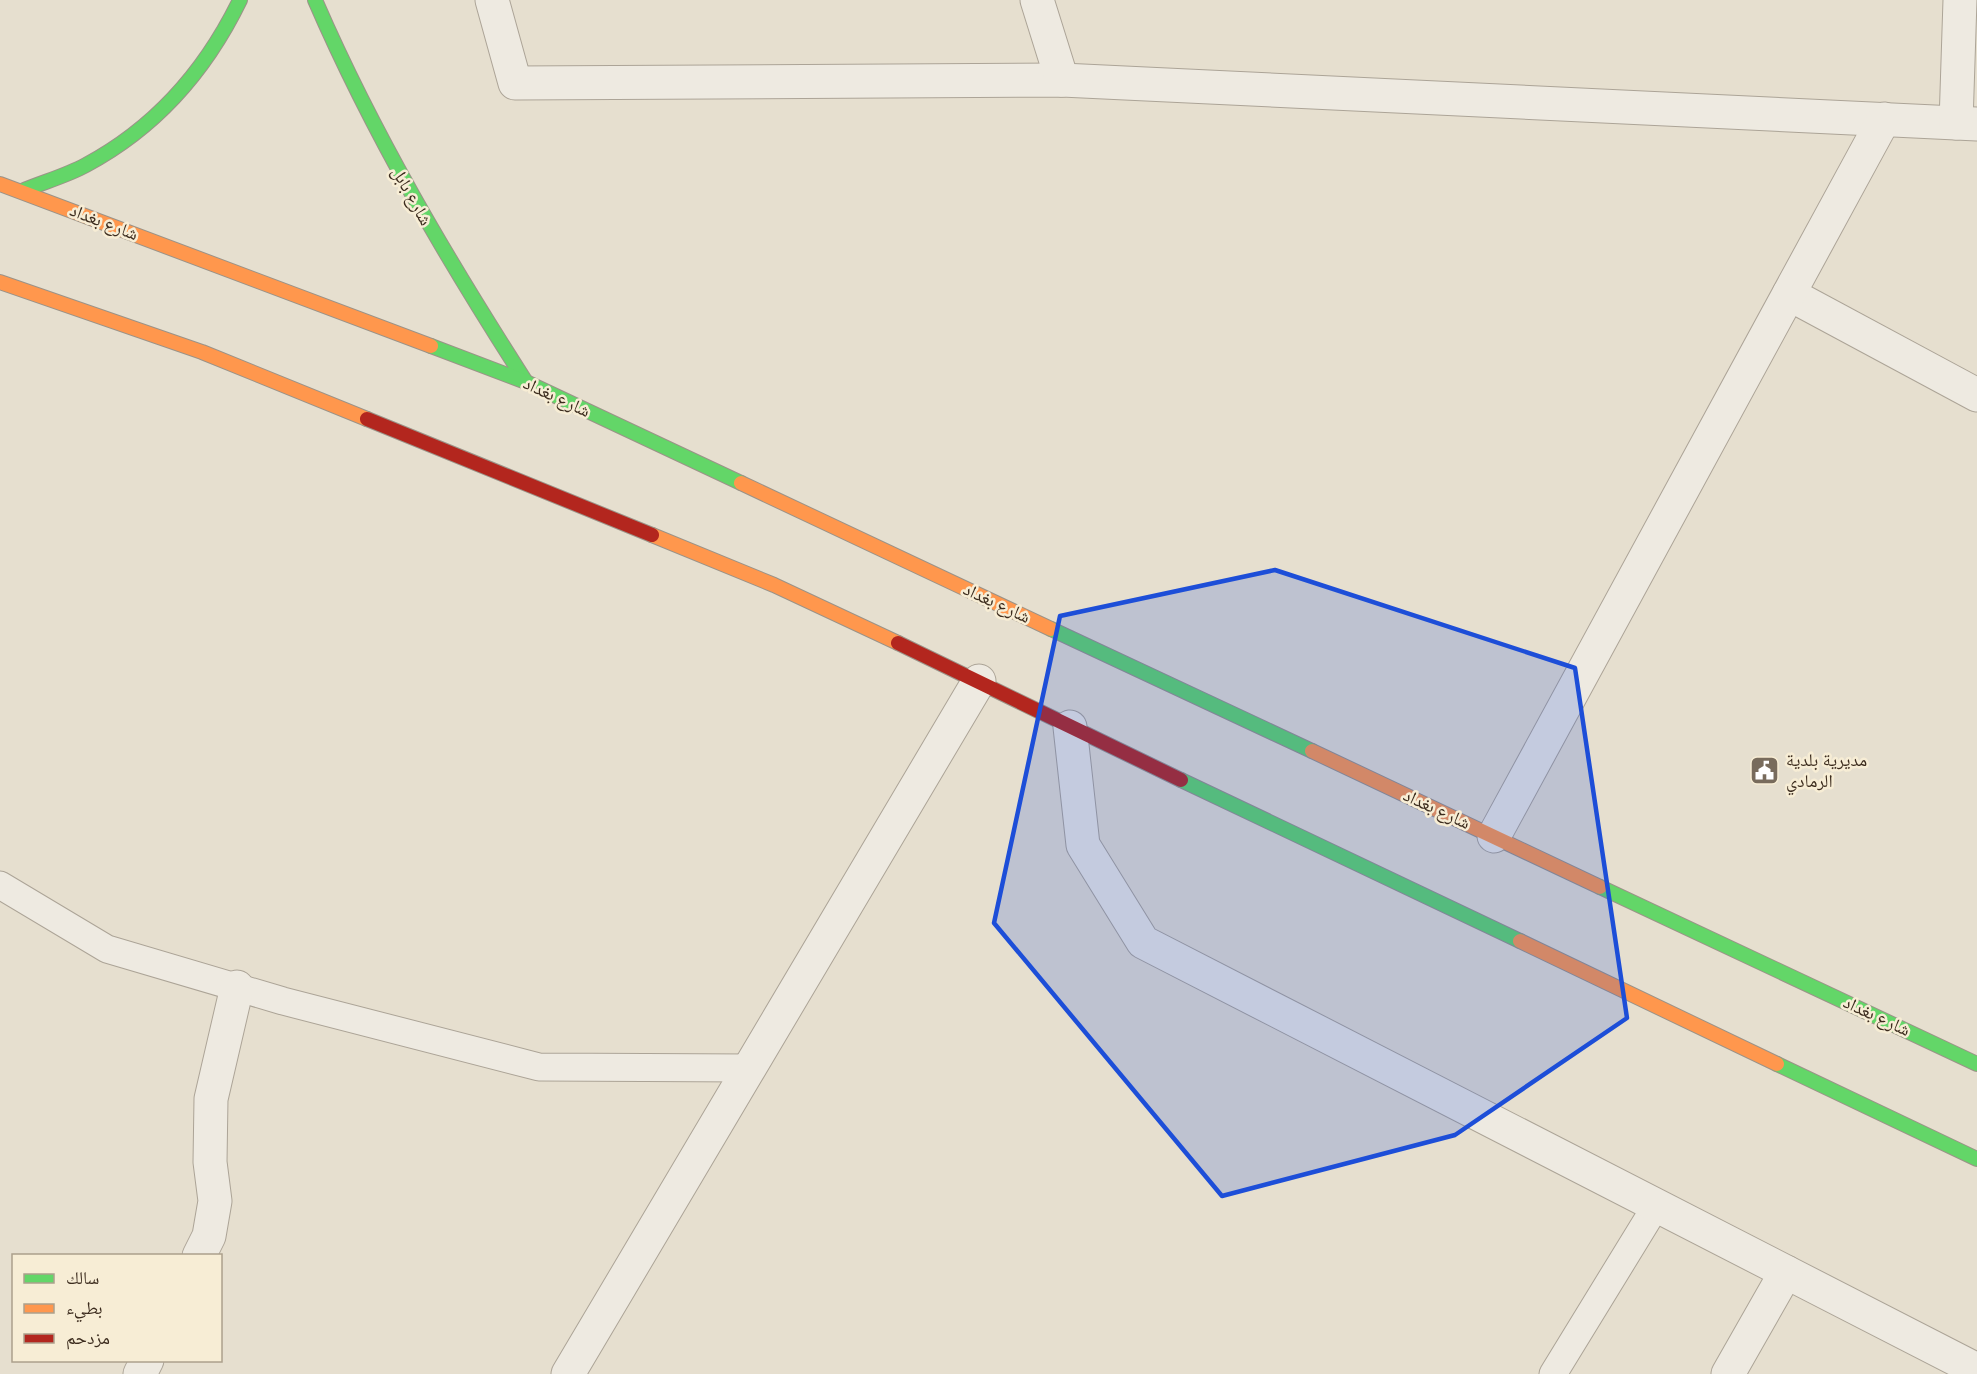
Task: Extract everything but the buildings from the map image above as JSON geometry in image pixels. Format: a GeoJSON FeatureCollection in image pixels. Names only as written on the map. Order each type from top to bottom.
{"type":"FeatureCollection","features":[{"type":"Feature","properties":{"kind":"main road"},"geometry":{"type":"LineString","coordinates":[[22,191],[85,165],[143,128],[191,81],[230,24],[240,0]]}},
{"type":"Feature","properties":{"kind":"main road","name":"شارع بابل"},"geometry":{"type":"LineString","coordinates":[[315,0],[384,146],[452,266],[526,382]]}},
{"type":"Feature","properties":{"kind":"main road","name":"شارع بغداد"},"geometry":{"type":"LineString","coordinates":[[0,184],[526,382],[1977,1064]]}},
{"type":"Feature","properties":{"kind":"main road"},"geometry":{"type":"LineString","coordinates":[[0,282],[213,356],[774,585],[1977,1159]]}},
{"type":"Feature","properties":{"kind":"street"},"geometry":{"type":"LineString","coordinates":[[492,0],[515,82],[1062,80],[1966,123],[1960,0]]}},
{"type":"Feature","properties":{"kind":"street"},"geometry":{"type":"LineString","coordinates":[[1037,0],[1062,80]]}},
{"type":"Feature","properties":{"kind":"street"},"geometry":{"type":"LineString","coordinates":[[1494,836],[1884,119]]}},
{"type":"Feature","properties":{"kind":"street"},"geometry":{"type":"LineString","coordinates":[[1789,294],[1977,395]]}},
{"type":"Feature","properties":{"kind":"street"},"geometry":{"type":"LineString","coordinates":[[568,1374],[979,681]]}},
{"type":"Feature","properties":{"kind":"street"},"geometry":{"type":"LineString","coordinates":[[1070,727],[1083,845],[1143,942],[1977,1370]]}},
{"type":"Feature","properties":{"kind":"street"},"geometry":{"type":"LineString","coordinates":[[200,1254],[209,1236],[215,1201],[210,1162],[212,1099],[237,987]]}},
{"type":"Feature","properties":{"kind":"street"},"geometry":{"type":"LineString","coordinates":[[1728,1374],[1786,1272]]}},
{"type":"Feature","properties":{"kind":"lane"},"geometry":{"type":"LineString","coordinates":[[0,885],[107,949],[237,987],[539,1067],[750,1068]]}},
{"type":"Feature","properties":{"kind":"lane"},"geometry":{"type":"LineString","coordinates":[[1553,1374],[1656,1206]]}},
{"type":"Feature","properties":{"kind":"highlighted area"},"geometry":{"type":"Polygon","coordinates":[[[1275,570],[1575,668],[1627,1018],[1455,1135],[1222,1196],[994,923],[1060,616],[1275,570]]]}},
{"type":"Feature","properties":{"kind":"traffic: fast"},"geometry":{"type":"LineString","coordinates":[[22,191],[86,165],[111,150],[156,115],[195,73],[240,0]]}},
{"type":"Feature","properties":{"kind":"traffic: fast"},"geometry":{"type":"LineString","coordinates":[[315,0],[337,50],[386,147],[440,242],[526,382]]}},
{"type":"Feature","properties":{"kind":"traffic: fast"},"geometry":{"type":"LineString","coordinates":[[431,346],[526,382],[741,483]]}},
{"type":"Feature","properties":{"kind":"traffic: fast"},"geometry":{"type":"LineString","coordinates":[[1051,629],[1312,751]]}},
{"type":"Feature","properties":{"kind":"traffic: fast"},"geometry":{"type":"LineString","coordinates":[[1181,780],[1520,941]]}},
{"type":"Feature","properties":{"kind":"traffic: fast"},"geometry":{"type":"LineString","coordinates":[[1600,887],[1977,1064]]}},
{"type":"Feature","properties":{"kind":"traffic: fast"},"geometry":{"type":"LineString","coordinates":[[1777,1064],[1977,1159]]}},
{"type":"Feature","properties":{"kind":"traffic: slow"},"geometry":{"type":"LineString","coordinates":[[0,184],[431,346]]}},
{"type":"Feature","properties":{"kind":"traffic: slow"},"geometry":{"type":"LineString","coordinates":[[0,282],[202,352],[367,419]]}},
{"type":"Feature","properties":{"kind":"traffic: slow"},"geometry":{"type":"LineString","coordinates":[[741,483],[1051,629]]}},
{"type":"Feature","properties":{"kind":"traffic: slow"},"geometry":{"type":"LineString","coordinates":[[652,535],[774,585],[898,643]]}},
{"type":"Feature","properties":{"kind":"traffic: slow"},"geometry":{"type":"LineString","coordinates":[[1312,751],[1600,887]]}},
{"type":"Feature","properties":{"kind":"traffic: slow"},"geometry":{"type":"LineString","coordinates":[[1520,941],[1777,1064]]}},
{"type":"Feature","properties":{"kind":"traffic: jam"},"geometry":{"type":"LineString","coordinates":[[367,419],[652,535]]}},
{"type":"Feature","properties":{"kind":"traffic: jam"},"geometry":{"type":"LineString","coordinates":[[898,643],[1181,780]]}},
{"type":"Feature","properties":{"kind":"place","name":"مديرية بلدية الرمادي"},"geometry":{"type":"Point","coordinates":[1765,770]}}]}
